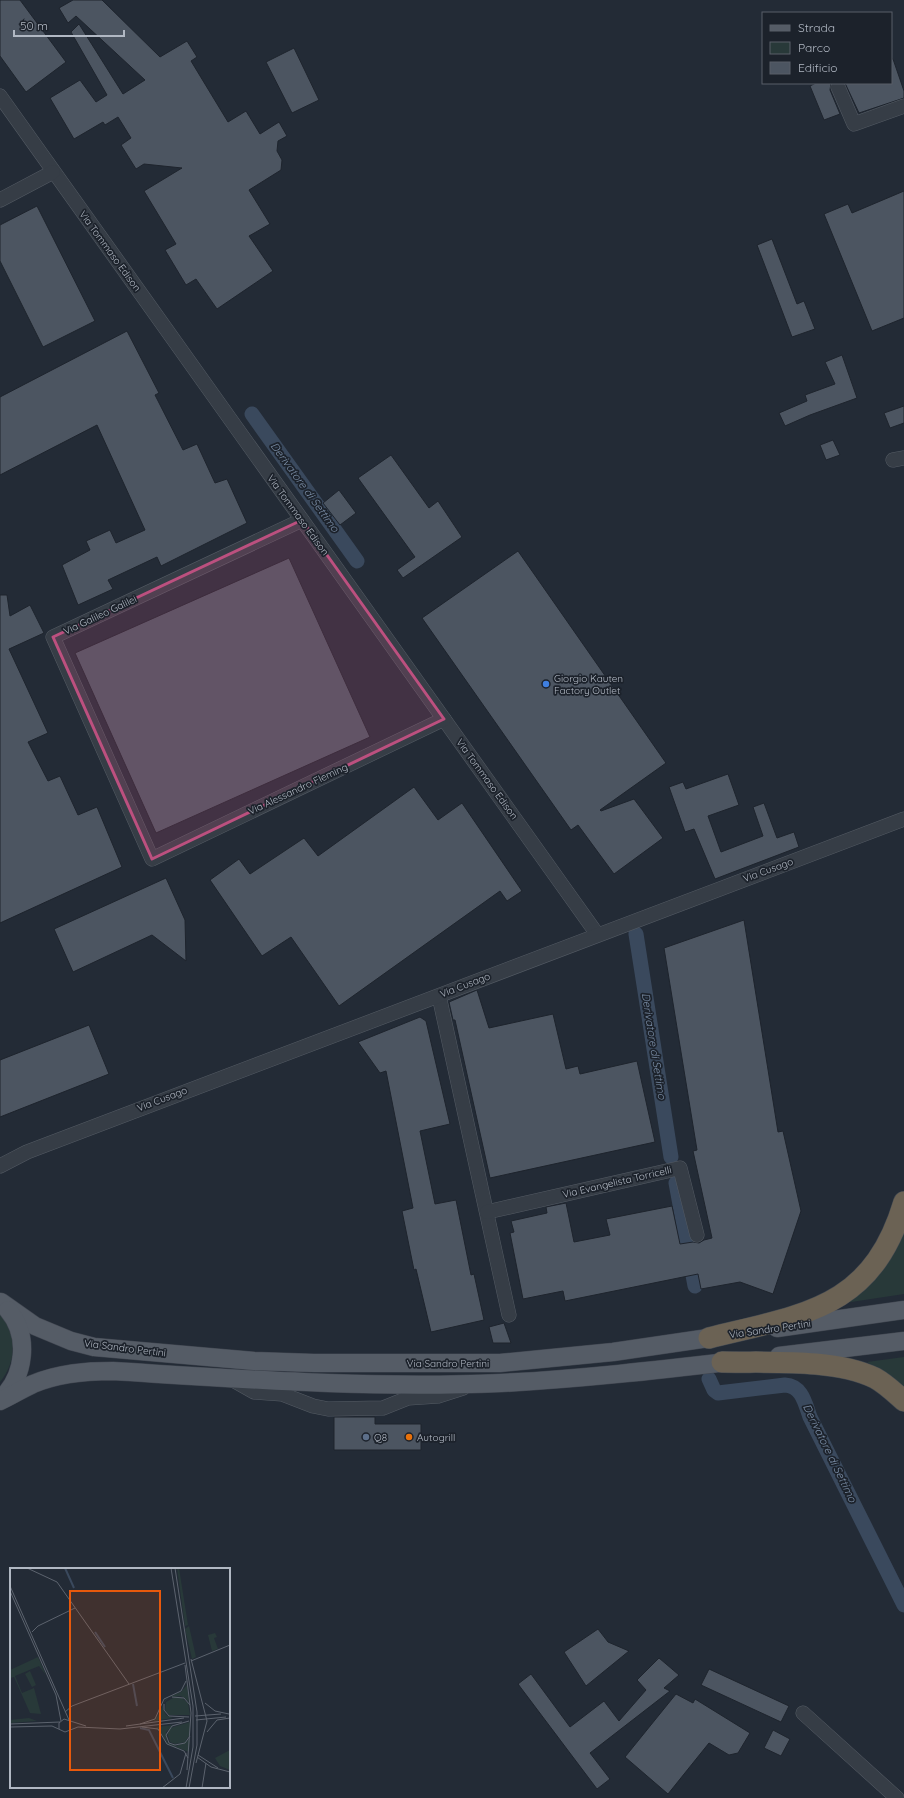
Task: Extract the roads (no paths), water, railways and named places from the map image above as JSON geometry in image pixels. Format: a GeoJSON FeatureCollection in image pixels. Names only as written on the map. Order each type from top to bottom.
{"type":"FeatureCollection","features":[{"type":"Feature","properties":{"kind":"highway"},"geometry":{"type":"LineString","coordinates":[[709,1338],[806,1313],[837,1299],[856,1286],[873,1268],[884,1252],[892,1236],[904,1202]]}},
{"type":"Feature","properties":{"kind":"highway"},"geometry":{"type":"LineString","coordinates":[[722,1362],[802,1364],[840,1367],[856,1371],[875,1379],[888,1387],[904,1401]]}},
{"type":"Feature","properties":{"kind":"main road","name":"Via Sandro Pertini"},"geometry":{"type":"LineString","coordinates":[[0,1302],[35,1326],[71,1341],[94,1346],[254,1360],[314,1363],[500,1363],[613,1352],[904,1310]]}},
{"type":"Feature","properties":{"kind":"main road"},"geometry":{"type":"LineString","coordinates":[[0,1302],[10,1312],[18,1326],[22,1350],[21,1363],[16,1378],[10,1389],[0,1400]]}},
{"type":"Feature","properties":{"kind":"main road","name":"Via Sandro Pertini"},"geometry":{"type":"LineString","coordinates":[[0,1400],[33,1384],[64,1375],[88,1371],[113,1371],[316,1383],[478,1383],[628,1372],[904,1341]]}},
{"type":"Feature","properties":{"kind":"street"},"geometry":{"type":"LineString","coordinates":[[838,88],[854,124],[904,106]]}},
{"type":"Feature","properties":{"kind":"street","name":"Via Tommaso Edison"},"geometry":{"type":"LineString","coordinates":[[0,96],[597,934]]}},
{"type":"Feature","properties":{"kind":"street"},"geometry":{"type":"LineString","coordinates":[[0,200],[53,172]]}},
{"type":"Feature","properties":{"kind":"street","name":"Via Galileo Galilei"},"geometry":{"type":"LineString","coordinates":[[152,859],[53,637],[302,520]]}},
{"type":"Feature","properties":{"kind":"street","name":"Via Alessandro Fleming"},"geometry":{"type":"LineString","coordinates":[[152,859],[444,719]]}},
{"type":"Feature","properties":{"kind":"street","name":"Via Cusago"},"geometry":{"type":"LineString","coordinates":[[0,1166],[27,1152],[298,1047],[439,996],[597,934],[904,819]]}},
{"type":"Feature","properties":{"kind":"street"},"geometry":{"type":"LineString","coordinates":[[439,996],[509,1315]]}},
{"type":"Feature","properties":{"kind":"street","name":"Via Cusago"},"geometry":{"type":"LineString","coordinates":[[0,1156],[27,1152]]}},
{"type":"Feature","properties":{"kind":"street","name":"Via Evangelista Torricelli"},"geometry":{"type":"LineString","coordinates":[[487,1212],[680,1168],[697,1235]]}},
{"type":"Feature","properties":{"kind":"street"},"geometry":{"type":"LineString","coordinates":[[231,1379],[254,1392],[282,1394],[313,1406],[328,1409],[383,1408],[408,1398],[438,1396],[478,1383]]}},
{"type":"Feature","properties":{"kind":"street"},"geometry":{"type":"LineString","coordinates":[[804,1713],[897,1798]]}},
{"type":"Feature","properties":{"kind":"waterway","name":"Derivatore di Settimo"},"geometry":{"type":"LineString","coordinates":[[252,414],[357,561]]}},
{"type":"Feature","properties":{"kind":"waterway","name":"Derivatore di Settimo"},"geometry":{"type":"LineString","coordinates":[[636,934],[671,1157]]}},
{"type":"Feature","properties":{"kind":"waterway","name":"Derivatore di Settimo"},"geometry":{"type":"LineString","coordinates":[[676,1183],[695,1286]]}},
{"type":"Feature","properties":{"kind":"waterway","name":"Derivatore di Settimo"},"geometry":{"type":"LineString","coordinates":[[709,1379],[714,1390],[718,1393],[785,1385],[791,1386],[799,1392],[904,1605]]}},
{"type":"Feature","properties":{"kind":"place","name":"Giorgio Kauten Factory Outlet"},"geometry":{"type":"Point","coordinates":[546,684]}},
{"type":"Feature","properties":{"kind":"place","name":"Q8"},"geometry":{"type":"Point","coordinates":[366,1437]}},
{"type":"Feature","properties":{"kind":"place","name":"Autogrill"},"geometry":{"type":"Point","coordinates":[409,1437]}}]}
